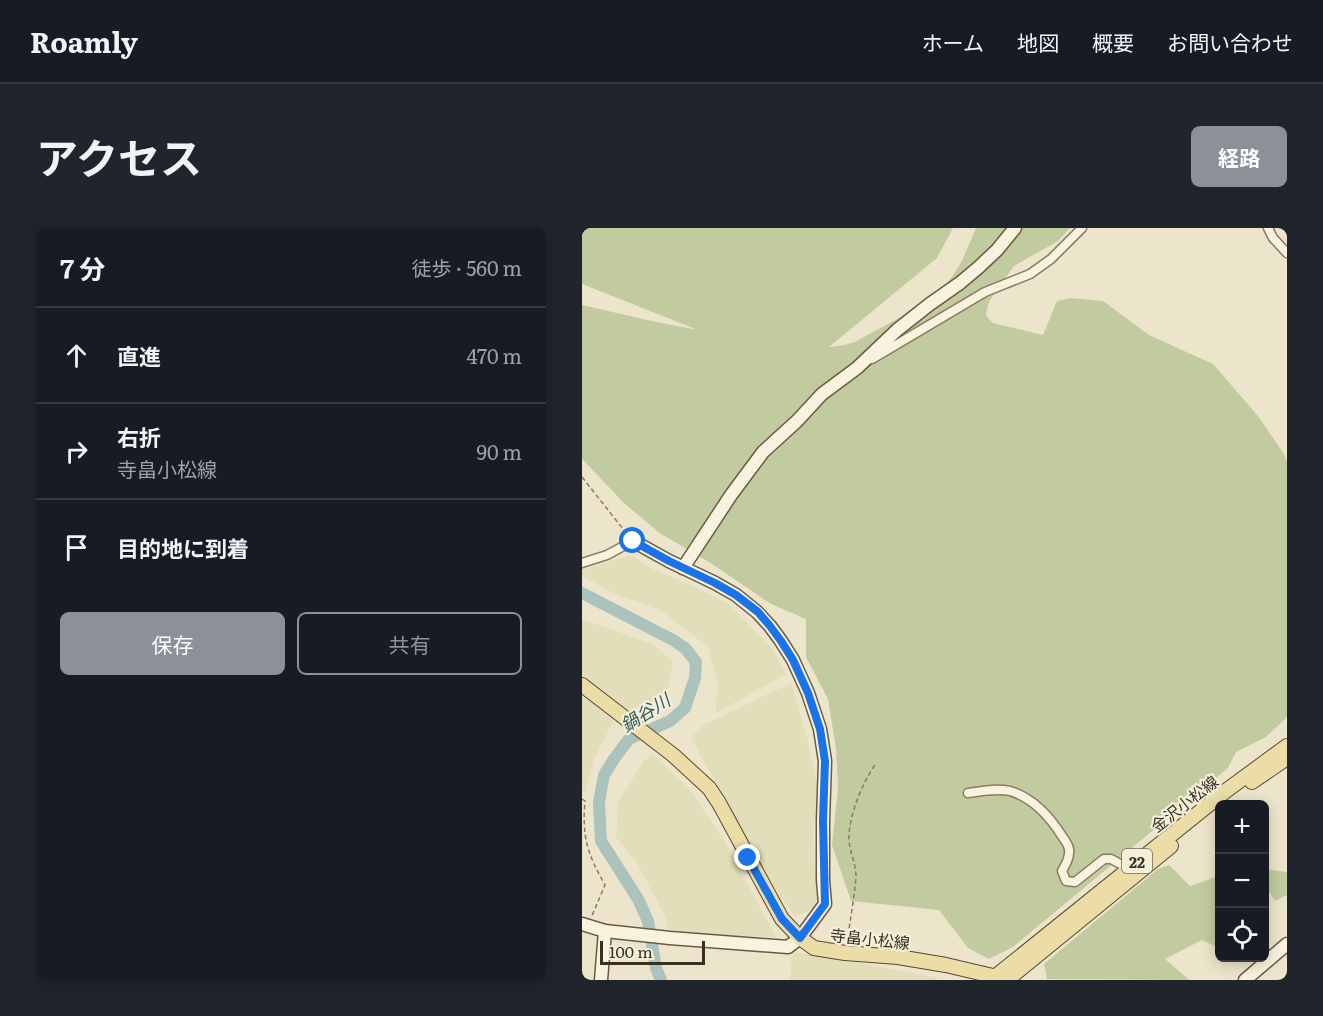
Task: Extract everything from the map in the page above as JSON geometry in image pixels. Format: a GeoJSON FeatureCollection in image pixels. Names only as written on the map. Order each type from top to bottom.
{"type":"FeatureCollection","features":[{"type":"Feature","properties":{"kind":"main road","name":"寺畠小松線"},"geometry":{"type":"LineString","coordinates":[[582,685],[673,754],[709,788],[782,919],[800,938],[814,948],[946,964],[997,978]]}},
{"type":"Feature","properties":{"kind":"main road","name":"金沢小松線"},"geometry":{"type":"LineString","coordinates":[[997,978],[1128,868],[1287,746]]}},
{"type":"Feature","properties":{"kind":"main road","name":"金沢小松線"},"geometry":{"type":"LineString","coordinates":[[1229,800],[1287,758]]}},
{"type":"Feature","properties":{"kind":"main road","name":"金沢小松線"},"geometry":{"type":"LineString","coordinates":[[997,978],[1215,812]]}},
{"type":"Feature","properties":{"kind":"street"},"geometry":{"type":"LineString","coordinates":[[683,568],[762,452],[797,421],[822,394],[856,368],[897,330],[979,267],[1015,228]]}},
{"type":"Feature","properties":{"kind":"street"},"geometry":{"type":"LineString","coordinates":[[856,368],[985,292],[1030,274],[1051,259],[1082,228]]}},
{"type":"Feature","properties":{"kind":"street"},"geometry":{"type":"LineString","coordinates":[[1268,228],[1273,238],[1287,253]]}},
{"type":"Feature","properties":{"kind":"street"},"geometry":{"type":"LineString","coordinates":[[582,563],[608,555],[633,541],[715,583],[758,612],[793,660],[815,711],[824,743],[825,761],[823,821],[825,904],[800,938],[788,947],[605,932],[584,927]]}},
{"type":"Feature","properties":{"kind":"street"},"geometry":{"type":"LineString","coordinates":[[968,793],[998,790],[1011,792],[1041,809],[1051,819],[1069,847],[1069,857],[1062,871],[1066,881],[1075,882],[1104,859],[1111,859],[1128,868]]}},
{"type":"Feature","properties":{"kind":"street"},"geometry":{"type":"LineString","coordinates":[[601,980],[605,932]]}},
{"type":"Feature","properties":{"kind":"street"},"geometry":{"type":"LineString","coordinates":[[1245,980],[1287,944]]}},
{"type":"Feature","properties":{"kind":"path"},"geometry":{"type":"LineString","coordinates":[[582,477],[633,541]]}},
{"type":"Feature","properties":{"kind":"path"},"geometry":{"type":"LineString","coordinates":[[845,953],[856,878],[855,863],[849,841],[851,823],[868,774],[875,765]]}},
{"type":"Feature","properties":{"kind":"path"},"geometry":{"type":"LineString","coordinates":[[582,799],[585,801],[584,837],[593,864],[605,885],[584,927]]}},
{"type":"Feature","properties":{"kind":"shaded area"},"geometry":{"type":"Polygon","coordinates":[[[630,555],[655,570],[729,604],[771,647],[786,674],[716,713],[717,678],[707,646],[660,610],[615,594],[582,576],[582,570],[630,555]]]}},
{"type":"Feature","properties":{"kind":"shaded area"},"geometry":{"type":"Polygon","coordinates":[[[582,619],[652,644],[673,661],[667,693],[650,704],[627,710],[582,677],[582,619]]]}},
{"type":"Feature","properties":{"kind":"shaded area"},"geometry":{"type":"Polygon","coordinates":[[[791,683],[808,741],[818,789],[813,834],[817,907],[795,917],[765,873],[691,738],[701,726],[791,683]]]}},
{"type":"Feature","properties":{"kind":"shaded area"},"geometry":{"type":"Polygon","coordinates":[[[582,696],[614,720],[594,759],[585,793],[582,790],[582,696]]]}},
{"type":"Feature","properties":{"kind":"shaded area"},"geometry":{"type":"Polygon","coordinates":[[[653,754],[691,791],[723,839],[776,937],[706,936],[668,932],[665,916],[637,863],[616,838],[618,802],[644,761],[653,754]]]}},
{"type":"Feature","properties":{"kind":"shaded area"},"geometry":{"type":"Polygon","coordinates":[[[792,952],[938,978],[938,980],[790,980],[792,952]]]}},
{"type":"Feature","properties":{"kind":"green space"},"geometry":{"type":"Polygon","coordinates":[[[582,228],[953,228],[937,258],[829,347],[855,342],[932,297],[943,288],[955,272],[976,228],[1070,228],[1058,241],[1014,266],[989,302],[986,314],[993,323],[1043,335],[1057,301],[1071,298],[1103,301],[1149,335],[1213,364],[1258,416],[1287,461],[1287,717],[1266,737],[1236,752],[1228,768],[1013,947],[989,959],[968,948],[939,910],[851,901],[832,845],[838,788],[836,749],[828,699],[806,657],[806,619],[771,604],[709,562],[661,534],[625,504],[582,459],[582,305],[698,330],[582,284],[582,228]]]}},
{"type":"Feature","properties":{"kind":"green space"},"geometry":{"type":"Polygon","coordinates":[[[1169,865],[1190,886],[1215,877],[1215,946],[1202,940],[1165,959],[1189,980],[1047,979],[1044,964],[1158,869],[1169,865]]]}},
{"type":"Feature","properties":{"kind":"green space"},"geometry":{"type":"Polygon","coordinates":[[[1269,870],[1287,872],[1287,895],[1275,901],[1269,892],[1269,870]]]}},
{"type":"Feature","properties":{"kind":"waterway","name":"鍋谷川"},"geometry":{"type":"LineString","coordinates":[[582,593],[673,640],[685,648],[696,662],[695,678],[685,708],[670,721],[629,739],[604,775],[599,802],[601,841],[638,899],[648,921],[656,968],[661,980]]}},
{"type":"Feature","properties":{"kind":"route"},"geometry":{"type":"LineString","coordinates":[[633,541],[715,583],[758,612],[793,660],[815,711],[824,743],[825,761],[823,821],[825,904],[800,938],[782,919],[748,858]]}}]}
